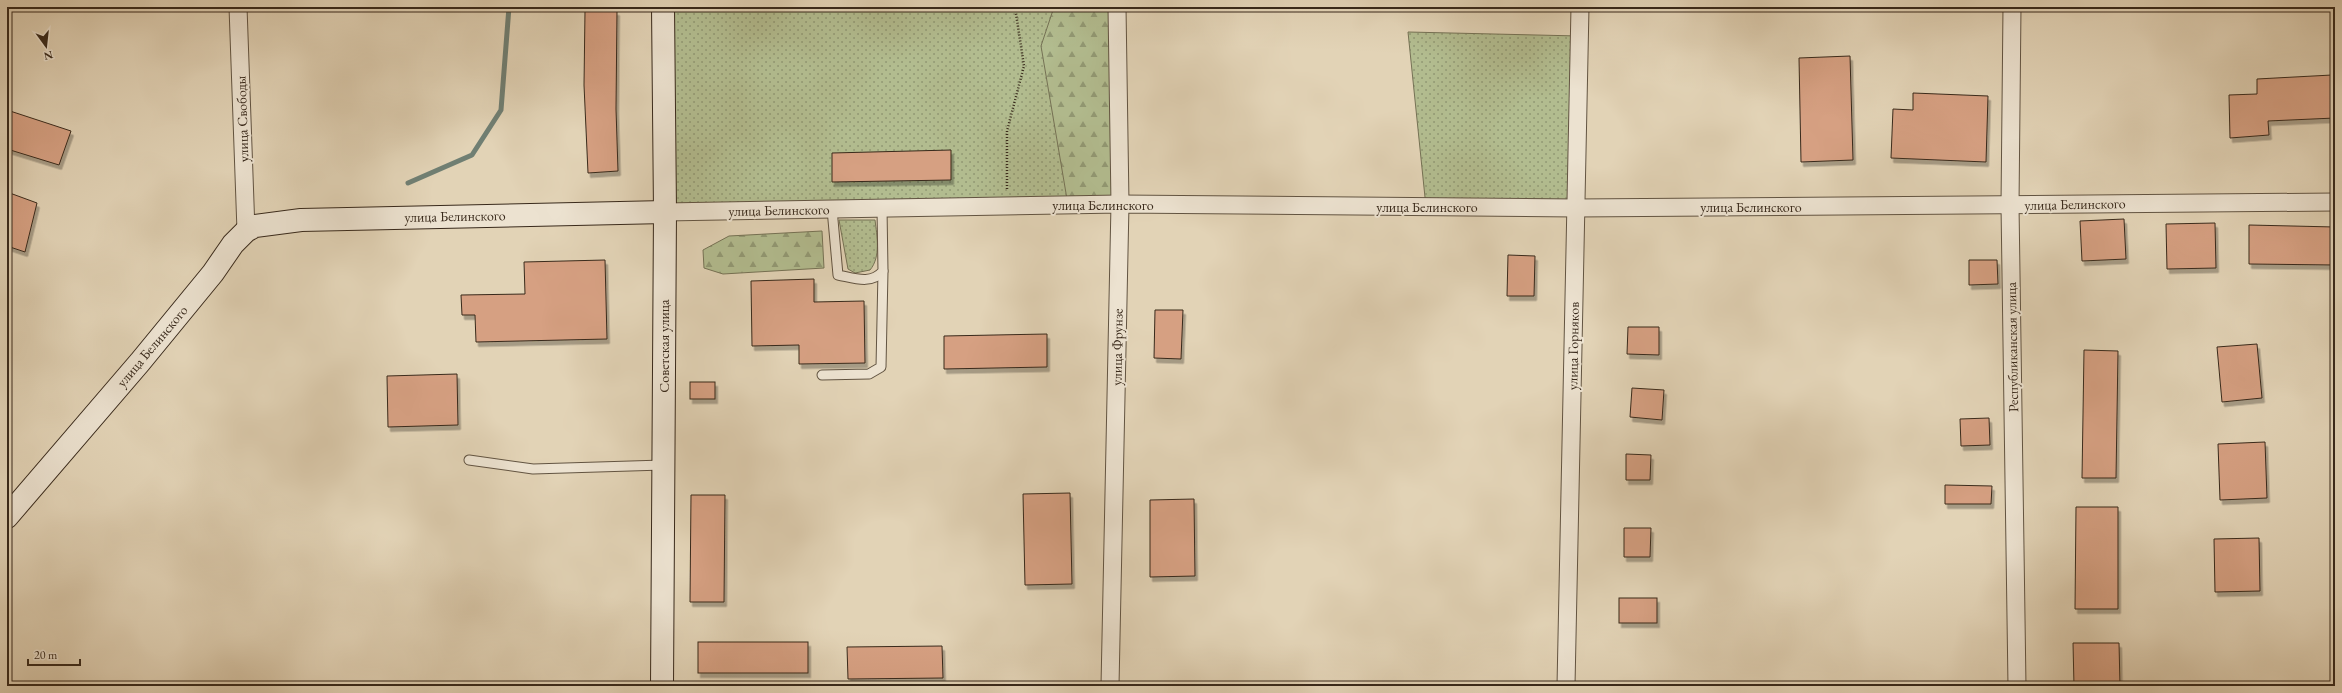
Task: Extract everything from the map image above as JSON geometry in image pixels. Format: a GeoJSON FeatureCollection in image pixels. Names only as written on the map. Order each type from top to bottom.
{"type":"FeatureCollection","features":[{"type":"Feature","properties":{"kind":"street","name":"улица Свободы"},"geometry":{"type":"LineString","coordinates":[[238,7],[246,231]]}},
{"type":"Feature","properties":{"kind":"street","name":"Советская улица"},"geometry":{"type":"LineString","coordinates":[[662,686],[665,212],[663,7]]}},
{"type":"Feature","properties":{"kind":"street","name":"улица Фрунзе"},"geometry":{"type":"LineString","coordinates":[[1110,686],[1120,204],[1117,7]]}},
{"type":"Feature","properties":{"kind":"street","name":"улица Горняков"},"geometry":{"type":"LineString","coordinates":[[1566,686],[1580,7]]}},
{"type":"Feature","properties":{"kind":"street","name":"Республиканская улица"},"geometry":{"type":"LineString","coordinates":[[2012,7],[2010,205],[2017,686]]}},
{"type":"Feature","properties":{"kind":"street","name":"улица Белинского"},"geometry":{"type":"LineString","coordinates":[[7,517],[140,362],[213,273],[233,244],[246,231],[255,226],[301,220],[1120,204],[1576,208],[2335,202]]}},
{"type":"Feature","properties":{"kind":"lane"},"geometry":{"type":"LineString","coordinates":[[822,375],[869,374],[881,367],[883,271],[882,208]]}},
{"type":"Feature","properties":{"kind":"lane"},"geometry":{"type":"LineString","coordinates":[[832,209],[838,275],[862,280],[877,278],[883,271]]}},
{"type":"Feature","properties":{"kind":"lane"},"geometry":{"type":"LineString","coordinates":[[469,460],[533,469],[663,465]]}},
{"type":"Feature","properties":{"kind":"path"},"geometry":{"type":"LineString","coordinates":[[1007,206],[1007,131],[1024,66],[1015,7]]}},
{"type":"Feature","properties":{"kind":"green space"},"geometry":{"type":"Polygon","coordinates":[[[663,7],[1117,7],[1120,204],[665,212],[663,7]]]}},
{"type":"Feature","properties":{"kind":"green space"},"geometry":{"type":"Polygon","coordinates":[[[1054,7],[1117,7],[1120,204],[1068,205],[1041,46],[1054,7]]]}},
{"type":"Feature","properties":{"kind":"green space"},"geometry":{"type":"Polygon","coordinates":[[[1408,32],[1579,36],[1576,208],[1426,207],[1408,32]]]}},
{"type":"Feature","properties":{"kind":"green space"},"geometry":{"type":"Polygon","coordinates":[[[839,220],[875,220],[877,253],[876,259],[870,270],[855,273],[848,269],[839,220]]]}},
{"type":"Feature","properties":{"kind":"green space"},"geometry":{"type":"Polygon","coordinates":[[[822,231],[824,268],[723,274],[704,268],[703,250],[729,236],[822,231]]]}},
{"type":"Feature","properties":{"kind":"building"},"geometry":{"type":"Polygon","coordinates":[[[585,11],[617,11],[616,109],[618,171],[588,173],[584,85],[585,11]]]}},
{"type":"Feature","properties":{"kind":"building"},"geometry":{"type":"Polygon","coordinates":[[[1850,56],[1853,160],[1801,162],[1799,58],[1850,56]]]}},
{"type":"Feature","properties":{"kind":"building"},"geometry":{"type":"Polygon","coordinates":[[[2332,75],[2335,118],[2268,121],[2269,135],[2230,138],[2229,95],[2257,94],[2257,79],[2332,75]]]}},
{"type":"Feature","properties":{"kind":"building"},"geometry":{"type":"Polygon","coordinates":[[[1913,93],[1988,96],[1986,162],[1891,158],[1893,109],[1913,110],[1913,93]]]}},
{"type":"Feature","properties":{"kind":"building"},"geometry":{"type":"Polygon","coordinates":[[[7,110],[71,131],[59,165],[7,149],[7,110]]]}},
{"type":"Feature","properties":{"kind":"building"},"geometry":{"type":"Polygon","coordinates":[[[951,150],[951,180],[832,182],[832,153],[951,150]]]}},
{"type":"Feature","properties":{"kind":"building"},"geometry":{"type":"Polygon","coordinates":[[[7,192],[37,203],[25,252],[7,246],[7,192]]]}},
{"type":"Feature","properties":{"kind":"building"},"geometry":{"type":"Polygon","coordinates":[[[2124,219],[2126,259],[2082,261],[2080,221],[2124,219]]]}},
{"type":"Feature","properties":{"kind":"building"},"geometry":{"type":"Polygon","coordinates":[[[2215,223],[2216,268],[2167,269],[2166,224],[2215,223]]]}},
{"type":"Feature","properties":{"kind":"building"},"geometry":{"type":"Polygon","coordinates":[[[2249,225],[2335,227],[2335,265],[2249,264],[2249,225]]]}},
{"type":"Feature","properties":{"kind":"building"},"geometry":{"type":"Polygon","coordinates":[[[1508,255],[1535,256],[1534,296],[1507,296],[1508,255]]]}},
{"type":"Feature","properties":{"kind":"building"},"geometry":{"type":"Polygon","coordinates":[[[605,260],[607,339],[476,342],[475,315],[462,315],[461,295],[525,294],[524,262],[605,260]]]}},
{"type":"Feature","properties":{"kind":"building"},"geometry":{"type":"Polygon","coordinates":[[[1969,260],[1997,260],[1998,284],[1969,285],[1969,260]]]}},
{"type":"Feature","properties":{"kind":"building"},"geometry":{"type":"Polygon","coordinates":[[[814,279],[814,302],[864,301],[865,363],[799,364],[799,345],[752,346],[751,281],[814,279]]]}},
{"type":"Feature","properties":{"kind":"building"},"geometry":{"type":"Polygon","coordinates":[[[1155,310],[1183,310],[1181,359],[1154,358],[1155,310]]]}},
{"type":"Feature","properties":{"kind":"building"},"geometry":{"type":"Polygon","coordinates":[[[1628,327],[1659,327],[1659,355],[1627,354],[1628,327]]]}},
{"type":"Feature","properties":{"kind":"building"},"geometry":{"type":"Polygon","coordinates":[[[1047,334],[1047,367],[944,369],[944,336],[1047,334]]]}},
{"type":"Feature","properties":{"kind":"building"},"geometry":{"type":"Polygon","coordinates":[[[2257,344],[2262,398],[2222,402],[2217,347],[2257,344]]]}},
{"type":"Feature","properties":{"kind":"building"},"geometry":{"type":"Polygon","coordinates":[[[2084,350],[2118,351],[2116,478],[2082,478],[2084,350]]]}},
{"type":"Feature","properties":{"kind":"building"},"geometry":{"type":"Polygon","coordinates":[[[457,374],[458,425],[388,427],[387,376],[457,374]]]}},
{"type":"Feature","properties":{"kind":"building"},"geometry":{"type":"Polygon","coordinates":[[[690,382],[715,382],[715,399],[690,399],[690,382]]]}},
{"type":"Feature","properties":{"kind":"building"},"geometry":{"type":"Polygon","coordinates":[[[1632,388],[1664,390],[1662,420],[1630,417],[1632,388]]]}},
{"type":"Feature","properties":{"kind":"building"},"geometry":{"type":"Polygon","coordinates":[[[1989,418],[1990,445],[1961,446],[1960,419],[1989,418]]]}},
{"type":"Feature","properties":{"kind":"building"},"geometry":{"type":"Polygon","coordinates":[[[2265,442],[2267,498],[2220,500],[2218,444],[2265,442]]]}},
{"type":"Feature","properties":{"kind":"building"},"geometry":{"type":"Polygon","coordinates":[[[1626,454],[1651,455],[1650,480],[1626,480],[1626,454]]]}},
{"type":"Feature","properties":{"kind":"building"},"geometry":{"type":"Polygon","coordinates":[[[1945,485],[1992,486],[1991,504],[1945,504],[1945,485]]]}},
{"type":"Feature","properties":{"kind":"building"},"geometry":{"type":"Polygon","coordinates":[[[1070,493],[1072,584],[1025,585],[1023,494],[1070,493]]]}},
{"type":"Feature","properties":{"kind":"building"},"geometry":{"type":"Polygon","coordinates":[[[691,495],[725,495],[724,602],[690,602],[691,495]]]}},
{"type":"Feature","properties":{"kind":"building"},"geometry":{"type":"Polygon","coordinates":[[[1194,499],[1195,576],[1150,577],[1150,500],[1194,499]]]}},
{"type":"Feature","properties":{"kind":"building"},"geometry":{"type":"Polygon","coordinates":[[[2076,507],[2118,507],[2118,609],[2075,609],[2076,507]]]}},
{"type":"Feature","properties":{"kind":"building"},"geometry":{"type":"Polygon","coordinates":[[[1624,528],[1651,528],[1650,557],[1624,557],[1624,528]]]}},
{"type":"Feature","properties":{"kind":"building"},"geometry":{"type":"Polygon","coordinates":[[[2259,538],[2260,591],[2215,592],[2214,539],[2259,538]]]}},
{"type":"Feature","properties":{"kind":"building"},"geometry":{"type":"Polygon","coordinates":[[[1619,598],[1657,598],[1657,623],[1619,623],[1619,598]]]}},
{"type":"Feature","properties":{"kind":"building"},"geometry":{"type":"Polygon","coordinates":[[[698,642],[808,642],[808,673],[698,673],[698,642]]]}},
{"type":"Feature","properties":{"kind":"building"},"geometry":{"type":"Polygon","coordinates":[[[2073,643],[2119,643],[2120,686],[2074,686],[2073,643]]]}},
{"type":"Feature","properties":{"kind":"building"},"geometry":{"type":"Polygon","coordinates":[[[942,646],[943,678],[848,679],[847,647],[942,646]]]}},
{"type":"Feature","properties":{"kind":"waterway"},"geometry":{"type":"LineString","coordinates":[[408,183],[472,155],[501,110],[509,7]]}}]}
